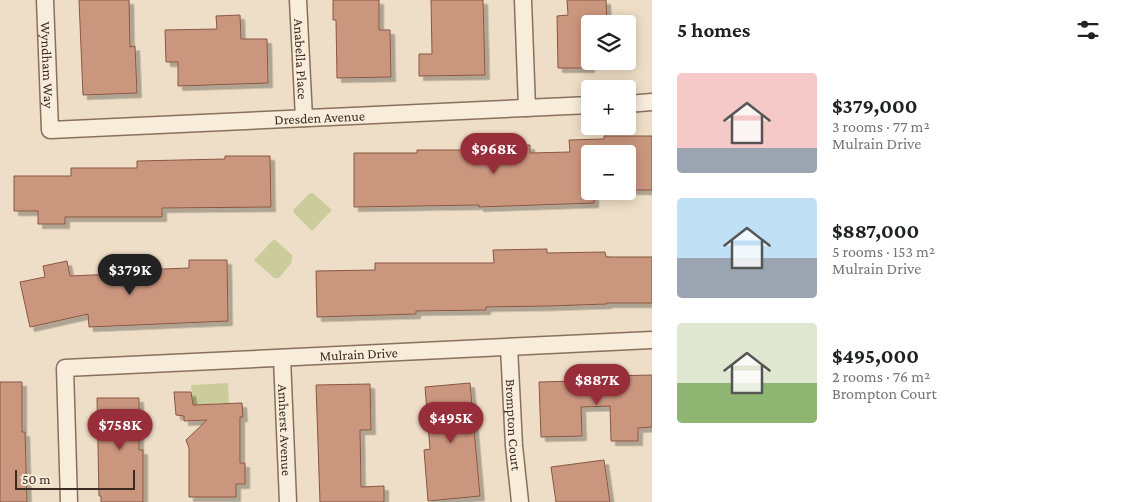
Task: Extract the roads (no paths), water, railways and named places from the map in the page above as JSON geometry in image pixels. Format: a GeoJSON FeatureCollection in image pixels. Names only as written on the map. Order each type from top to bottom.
{"type":"FeatureCollection","features":[{"type":"Feature","properties":{"kind":"street","name":"Wyndham Way"},"geometry":{"type":"LineString","coordinates":[[45,0],[50,130]]}},
{"type":"Feature","properties":{"kind":"street","name":"Anabella Place"},"geometry":{"type":"LineString","coordinates":[[298,0],[304,118]]}},
{"type":"Feature","properties":{"kind":"street"},"geometry":{"type":"LineString","coordinates":[[523,0],[527,108]]}},
{"type":"Feature","properties":{"kind":"street"},"geometry":{"type":"LineString","coordinates":[[636,103],[652,102]]}},
{"type":"Feature","properties":{"kind":"street","name":"Dresden Avenue"},"geometry":{"type":"LineString","coordinates":[[50,130],[581,105]]}},
{"type":"Feature","properties":{"kind":"street","name":"Mulrain Drive"},"geometry":{"type":"LineString","coordinates":[[69,502],[64,368],[652,340]]}},
{"type":"Feature","properties":{"kind":"street","name":"Brompton Court"},"geometry":{"type":"LineString","coordinates":[[508,347],[514,446],[520,502]]}},
{"type":"Feature","properties":{"kind":"street","name":"Amherst Avenue"},"geometry":{"type":"LineString","coordinates":[[282,358],[288,502]]}}]}
